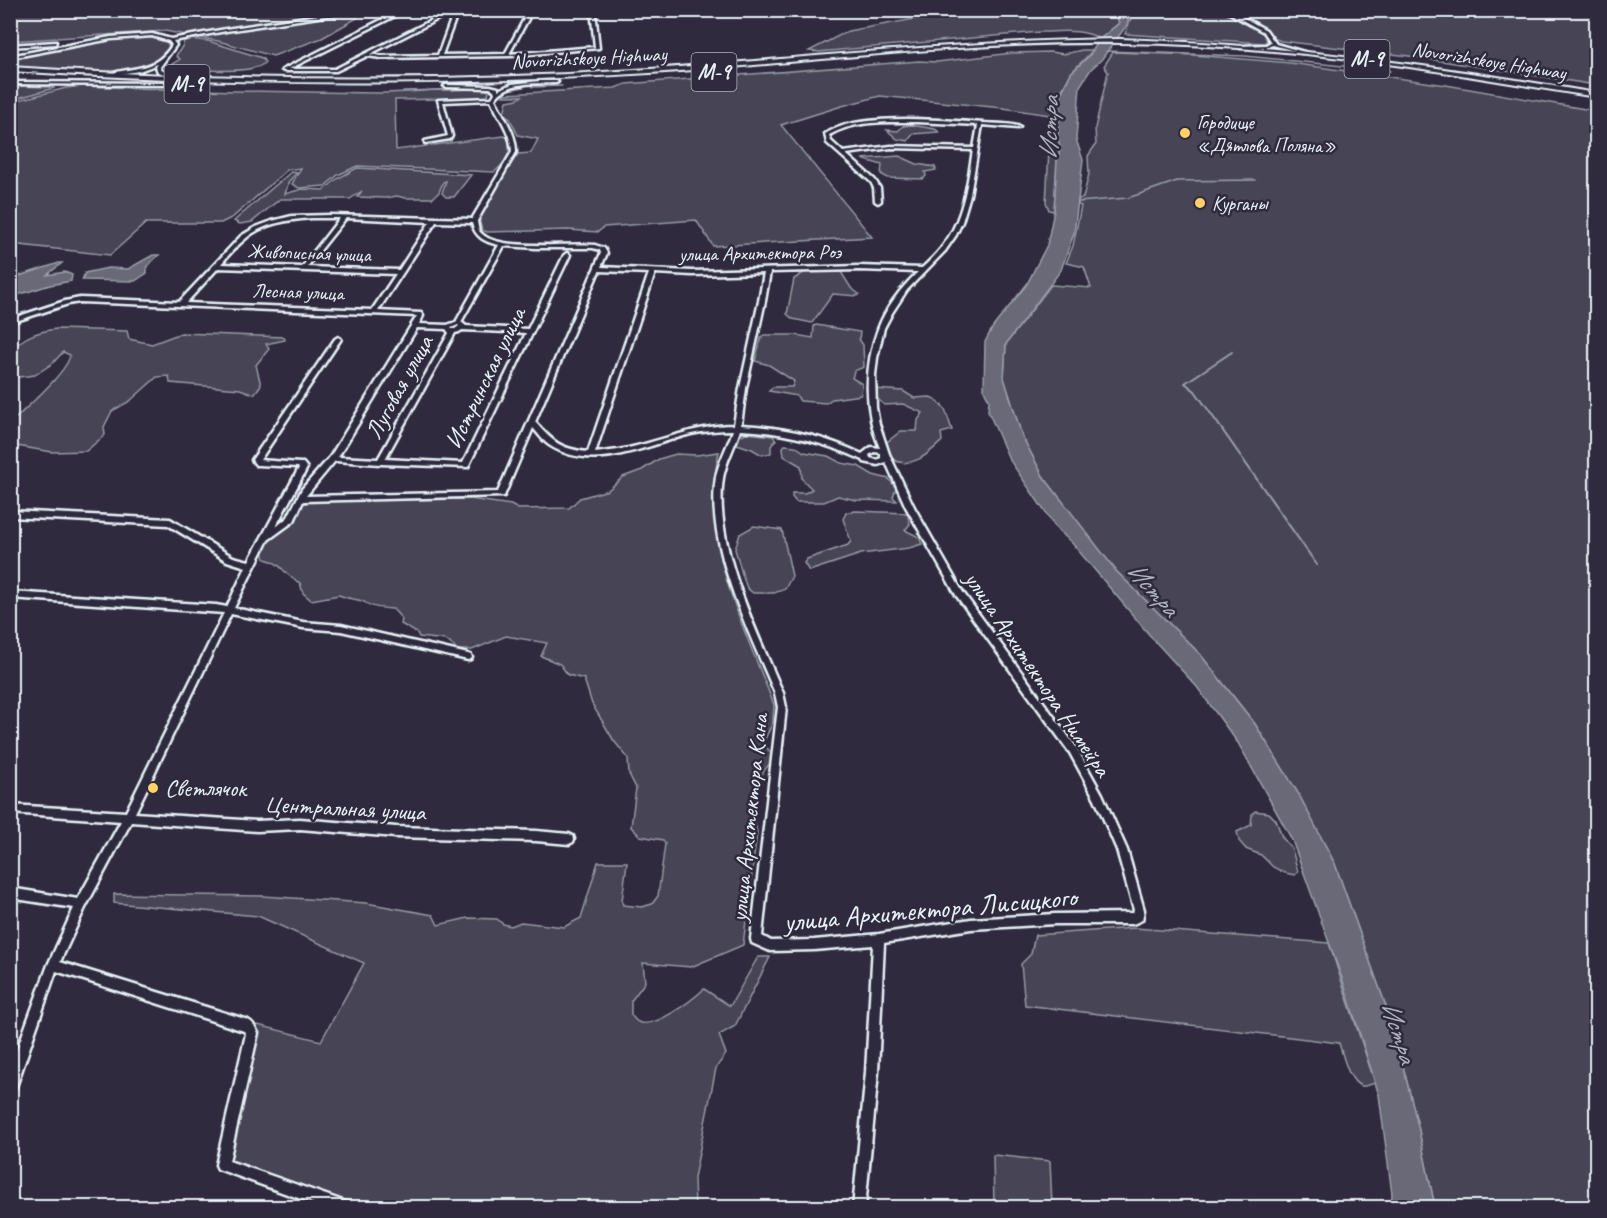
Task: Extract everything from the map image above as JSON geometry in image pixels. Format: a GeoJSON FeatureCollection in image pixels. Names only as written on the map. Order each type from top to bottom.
{"type":"FeatureCollection","features":[{"type":"Feature","properties":{"kind":"highway","name":"Novorizhskoye Highway"},"geometry":{"type":"LineString","coordinates":[[10,76],[164,84],[325,88],[446,86],[555,82],[1064,44]]}},
{"type":"Feature","properties":{"kind":"highway","name":"Novorizhskoye Highway"},"geometry":{"type":"LineString","coordinates":[[1136,44],[1345,62],[1596,97]]}},
{"type":"Feature","properties":{"kind":"highway","name":"Novorizhskoye Highway"},"geometry":{"type":"LineString","coordinates":[[10,69],[222,80],[370,83],[551,77],[772,63],[988,45],[1136,44],[1241,47],[1302,52],[1440,69],[1596,97]]}},
{"type":"Feature","properties":{"kind":"street"},"geometry":{"type":"LineString","coordinates":[[26,53],[104,39],[152,35],[171,40],[363,10]]}},
{"type":"Feature","properties":{"kind":"street"},"geometry":{"type":"LineString","coordinates":[[405,10],[284,70],[336,70],[448,13]]}},
{"type":"Feature","properties":{"kind":"street"},"geometry":{"type":"LineString","coordinates":[[410,10],[448,13],[501,10]]}},
{"type":"Feature","properties":{"kind":"street"},"geometry":{"type":"LineString","coordinates":[[506,55],[531,10]]}},
{"type":"Feature","properties":{"kind":"street"},"geometry":{"type":"LineString","coordinates":[[368,55],[381,57],[506,55],[598,47],[592,10]]}},
{"type":"Feature","properties":{"kind":"street"},"geometry":{"type":"LineString","coordinates":[[1226,10],[1265,31],[1273,43],[1283,48],[1302,52]]}},
{"type":"Feature","properties":{"kind":"street"},"geometry":{"type":"LineString","coordinates":[[440,55],[455,13]]}},
{"type":"Feature","properties":{"kind":"street"},"geometry":{"type":"LineString","coordinates":[[10,58],[104,39]]}},
{"type":"Feature","properties":{"kind":"street"},"geometry":{"type":"LineString","coordinates":[[10,46],[97,40]]}},
{"type":"Feature","properties":{"kind":"street"},"geometry":{"type":"LineString","coordinates":[[171,40],[174,46],[158,67],[163,74],[222,80]]}},
{"type":"Feature","properties":{"kind":"street"},"geometry":{"type":"LineString","coordinates":[[1241,47],[1267,46],[1273,43]]}},
{"type":"Feature","properties":{"kind":"street"},"geometry":{"type":"LineString","coordinates":[[10,58],[35,49],[29,45],[17,45]]}},
{"type":"Feature","properties":{"kind":"street"},"geometry":{"type":"LineString","coordinates":[[40,71],[120,73],[143,69],[164,57]]}},
{"type":"Feature","properties":{"kind":"street"},"geometry":{"type":"LineString","coordinates":[[427,142],[450,136],[440,101],[495,96],[514,86],[555,82]]}},
{"type":"Feature","properties":{"kind":"street"},"geometry":{"type":"LineString","coordinates":[[10,83],[164,84]]}},
{"type":"Feature","properties":{"kind":"street"},"geometry":{"type":"LineString","coordinates":[[301,499],[501,494],[604,254],[602,249],[569,251],[502,244],[479,235],[474,221],[514,152],[513,139],[495,96],[496,89],[446,86]]}},
{"type":"Feature","properties":{"kind":"street"},"geometry":{"type":"LineString","coordinates":[[878,201],[879,194],[873,181],[829,142],[827,135],[832,130],[843,126],[914,121],[1018,127]]}},
{"type":"Feature","properties":{"kind":"street","name":"улица Архитектора Нимейра"},"geometry":{"type":"LineString","coordinates":[[980,124],[960,219],[955,232],[942,251],[890,310],[882,328],[876,347],[873,397],[880,438],[909,507],[959,593],[1073,750],[1099,797],[1122,850],[1139,910]]}},
{"type":"Feature","properties":{"kind":"street"},"geometry":{"type":"LineString","coordinates":[[843,153],[908,146],[975,149]]}},
{"type":"Feature","properties":{"kind":"street"},"geometry":{"type":"LineString","coordinates":[[10,321],[67,302],[81,300],[181,304],[243,237],[260,226],[306,216],[474,221]]}},
{"type":"Feature","properties":{"kind":"street"},"geometry":{"type":"LineString","coordinates":[[303,269],[344,217]]}},
{"type":"Feature","properties":{"kind":"street"},"geometry":{"type":"LineString","coordinates":[[375,311],[434,220]]}},
{"type":"Feature","properties":{"kind":"street","name":"Луговая улица"},"geometry":{"type":"LineString","coordinates":[[380,462],[450,329],[460,326],[502,244]]}},
{"type":"Feature","properties":{"kind":"street","name":"Истринская улица"},"geometry":{"type":"LineString","coordinates":[[333,459],[465,465],[569,251]]}},
{"type":"Feature","properties":{"kind":"street","name":"Живописная улица"},"geometry":{"type":"LineString","coordinates":[[216,266],[400,272]]}},
{"type":"Feature","properties":{"kind":"street","name":"улица Архитектора Роэ"},"geometry":{"type":"LineString","coordinates":[[598,269],[767,272],[859,268],[923,270]]}},
{"type":"Feature","properties":{"kind":"street"},"geometry":{"type":"LineString","coordinates":[[590,456],[653,271]]}},
{"type":"Feature","properties":{"kind":"street","name":"улица Архитектора Кана"},"geometry":{"type":"LineString","coordinates":[[756,939],[782,708],[779,693],[734,583],[727,559],[719,501],[719,483],[721,468],[738,427],[743,389],[761,312],[767,272]]}},
{"type":"Feature","properties":{"kind":"street","name":"Лесная улица"},"geometry":{"type":"LineString","coordinates":[[181,304],[414,313],[420,316],[415,326]]}},
{"type":"Feature","properties":{"kind":"street"},"geometry":{"type":"LineString","coordinates":[[265,540],[285,526],[301,499],[333,459],[415,326],[450,329]]}},
{"type":"Feature","properties":{"kind":"street"},"geometry":{"type":"LineString","coordinates":[[460,326],[530,331]]}},
{"type":"Feature","properties":{"kind":"street"},"geometry":{"type":"LineString","coordinates":[[10,1087],[53,965],[81,904],[128,818],[251,565],[303,468],[300,465],[259,463],[256,460],[338,339]]}},
{"type":"Feature","properties":{"kind":"street"},"geometry":{"type":"LineString","coordinates":[[532,423],[540,435],[554,445],[570,453],[590,456],[628,450],[712,428],[738,427],[778,431],[850,451],[869,452],[879,449],[886,454],[885,459],[878,463]]}},
{"type":"Feature","properties":{"kind":"street"},"geometry":{"type":"LineString","coordinates":[[869,452],[878,445],[880,438]]}},
{"type":"Feature","properties":{"kind":"street"},"geometry":{"type":"LineString","coordinates":[[869,452],[878,463],[890,466]]}},
{"type":"Feature","properties":{"kind":"street"},"geometry":{"type":"LineString","coordinates":[[10,514],[170,522],[230,559],[251,565]]}},
{"type":"Feature","properties":{"kind":"street"},"geometry":{"type":"LineString","coordinates":[[10,596],[133,602],[228,611],[303,625],[341,628],[468,657]]}},
{"type":"Feature","properties":{"kind":"street","name":"Центральная улица"},"geometry":{"type":"LineString","coordinates":[[10,809],[257,826],[300,824],[396,832],[569,839]]}},
{"type":"Feature","properties":{"kind":"street"},"geometry":{"type":"LineString","coordinates":[[10,893],[81,904]]}},
{"type":"Feature","properties":{"kind":"street","name":"улица Архитектора Лисицкого"},"geometry":{"type":"LineString","coordinates":[[756,939],[770,946],[814,945],[879,939],[971,924],[1055,920],[1128,920],[1138,916],[1139,910]]}},
{"type":"Feature","properties":{"kind":"street"},"geometry":{"type":"LineString","coordinates":[[859,1208],[872,1072],[879,939]]}},
{"type":"Feature","properties":{"kind":"street"},"geometry":{"type":"LineString","coordinates":[[53,965],[252,1029],[222,1165],[346,1208]]}},
{"type":"Feature","properties":{"kind":"shaded area"},"geometry":{"type":"Polygon","coordinates":[[[1130,10],[1596,11],[1596,85],[1409,56],[1281,41],[1271,37],[1264,43],[1125,34],[1133,13],[1130,10]]]}},
{"type":"Feature","properties":{"kind":"shaded area"},"geometry":{"type":"Polygon","coordinates":[[[11,11],[361,11],[357,18],[322,38],[273,56],[218,41],[165,31],[11,41],[11,11]]]}},
{"type":"Feature","properties":{"kind":"shaded area"},"geometry":{"type":"Polygon","coordinates":[[[906,11],[1115,11],[1119,23],[1100,39],[1086,33],[1063,31],[809,51],[848,31],[915,19],[913,13],[906,11]]]}},
{"type":"Feature","properties":{"kind":"shaded area"},"geometry":{"type":"Polygon","coordinates":[[[128,37],[152,37],[167,41],[169,48],[152,64],[121,72],[11,67],[11,60],[83,44],[128,37]]]}},
{"type":"Feature","properties":{"kind":"shaded area"},"geometry":{"type":"Polygon","coordinates":[[[189,39],[208,41],[262,58],[265,62],[250,69],[223,71],[171,65],[180,59],[176,56],[184,41],[189,39]]]}},
{"type":"Feature","properties":{"kind":"shaded area"},"geometry":{"type":"Polygon","coordinates":[[[1093,50],[1071,73],[1056,101],[1058,105],[1055,128],[1053,127],[1054,118],[1050,115],[880,96],[781,125],[872,237],[713,246],[696,220],[604,227],[598,232],[568,230],[487,232],[482,230],[479,219],[505,172],[518,154],[531,153],[538,139],[518,135],[510,119],[504,113],[507,101],[522,96],[503,96],[505,94],[615,88],[626,84],[919,61],[937,62],[1012,53],[1064,54],[1093,50]]]}},
{"type":"Feature","properties":{"kind":"shaded area"},"geometry":{"type":"Polygon","coordinates":[[[1113,52],[1193,55],[1290,63],[1446,85],[1596,111],[1596,1207],[1435,1207],[1393,1026],[1335,864],[1298,793],[1255,724],[1200,654],[1117,572],[1086,533],[1043,476],[1022,436],[1004,378],[1006,344],[1051,285],[1091,288],[1084,267],[1066,263],[1073,246],[1081,206],[1078,205],[1078,199],[1083,198],[1089,174],[1088,156],[1096,144],[1095,128],[1108,72],[1104,66],[1113,52]]]}},
{"type":"Feature","properties":{"kind":"shaded area"},"geometry":{"type":"Polygon","coordinates":[[[11,86],[53,87],[54,88],[11,100],[11,86]]]}},
{"type":"Feature","properties":{"kind":"shaded area"},"geometry":{"type":"Polygon","coordinates":[[[83,86],[379,93],[489,90],[485,98],[395,100],[396,150],[504,136],[508,138],[509,148],[505,161],[494,172],[357,166],[338,175],[325,186],[299,188],[292,184],[301,168],[287,170],[233,217],[221,223],[146,223],[110,255],[11,244],[11,102],[83,86]]]}},
{"type":"Feature","properties":{"kind":"shaded area"},"geometry":{"type":"Polygon","coordinates":[[[903,126],[935,129],[939,132],[913,134],[908,141],[897,139],[887,130],[898,131],[903,126]]]}},
{"type":"Feature","properties":{"kind":"shaded area"},"geometry":{"type":"Polygon","coordinates":[[[1050,134],[1058,135],[1060,149],[1057,160],[1054,211],[1049,210],[1046,202],[1050,134]]]}},
{"type":"Feature","properties":{"kind":"shaded area"},"geometry":{"type":"Polygon","coordinates":[[[899,156],[917,164],[935,167],[936,170],[925,172],[926,176],[923,179],[888,178],[881,174],[882,165],[862,159],[899,156]]]}},
{"type":"Feature","properties":{"kind":"shaded area"},"geometry":{"type":"Polygon","coordinates":[[[357,168],[471,175],[454,197],[446,197],[442,193],[446,181],[433,198],[357,197],[362,191],[350,199],[280,199],[252,222],[240,224],[234,221],[291,172],[297,173],[289,181],[285,194],[302,189],[324,190],[337,179],[357,168]]]}},
{"type":"Feature","properties":{"kind":"shaded area"},"geometry":{"type":"Polygon","coordinates":[[[805,272],[841,272],[851,288],[859,294],[857,296],[833,294],[812,323],[793,319],[787,314],[794,279],[805,272]]]}},
{"type":"Feature","properties":{"kind":"shaded area"},"geometry":{"type":"Polygon","coordinates":[[[816,325],[860,332],[864,367],[854,371],[852,378],[862,384],[861,395],[832,399],[826,403],[800,401],[797,396],[769,391],[773,387],[792,387],[794,381],[769,365],[755,361],[761,338],[764,335],[795,335],[813,338],[816,325]]]}},
{"type":"Feature","properties":{"kind":"shaded area"},"geometry":{"type":"Polygon","coordinates":[[[56,329],[127,331],[129,339],[152,344],[181,333],[284,337],[285,340],[266,344],[269,349],[256,365],[261,385],[254,394],[240,389],[170,383],[169,376],[157,377],[130,401],[112,411],[104,427],[105,435],[86,451],[52,452],[11,445],[11,423],[62,371],[70,355],[63,352],[53,363],[35,375],[11,378],[11,350],[31,335],[56,329]]]}},
{"type":"Feature","properties":{"kind":"shaded area"},"geometry":{"type":"Polygon","coordinates":[[[874,389],[903,391],[914,398],[935,399],[945,409],[952,430],[941,433],[942,441],[913,462],[906,463],[891,459],[887,442],[901,431],[917,431],[918,420],[923,413],[903,404],[884,405],[873,394],[874,389]]]}},
{"type":"Feature","properties":{"kind":"shaded area"},"geometry":{"type":"Polygon","coordinates":[[[746,433],[773,436],[776,440],[771,446],[771,453],[762,455],[737,444],[739,436],[746,433]]]}},
{"type":"Feature","properties":{"kind":"shaded area"},"geometry":{"type":"Polygon","coordinates":[[[785,445],[795,446],[804,452],[828,456],[841,463],[858,466],[873,475],[889,479],[896,488],[893,497],[897,501],[856,500],[838,496],[824,502],[796,502],[792,493],[805,493],[812,489],[802,479],[801,466],[784,456],[783,447],[785,445]]]}},
{"type":"Feature","properties":{"kind":"shaded area"},"geometry":{"type":"Polygon","coordinates":[[[719,452],[714,485],[714,517],[719,549],[737,613],[774,705],[773,722],[763,743],[772,754],[773,760],[761,776],[755,794],[754,813],[757,832],[743,945],[691,967],[643,963],[645,982],[631,1001],[631,1015],[638,1022],[645,1023],[653,1022],[672,1013],[704,989],[730,1006],[758,957],[770,957],[735,1026],[719,1035],[726,1054],[716,1068],[694,1178],[695,1207],[356,1207],[224,1162],[245,1080],[254,1059],[252,1035],[258,1025],[321,1041],[364,963],[258,916],[114,903],[114,894],[263,896],[366,903],[433,915],[438,925],[468,918],[497,919],[511,926],[521,922],[564,927],[581,918],[598,862],[627,862],[623,905],[642,907],[652,904],[658,896],[665,844],[663,840],[640,836],[631,827],[636,788],[629,774],[628,758],[614,741],[592,704],[584,679],[568,675],[560,664],[541,656],[547,643],[506,636],[472,650],[458,650],[446,640],[419,637],[417,633],[401,624],[402,619],[393,609],[374,607],[339,595],[311,600],[303,593],[300,583],[275,563],[265,559],[264,551],[268,541],[292,523],[300,505],[311,501],[470,499],[511,505],[518,509],[569,508],[580,498],[608,490],[623,477],[642,470],[659,459],[676,454],[697,455],[719,452]]]}},
{"type":"Feature","properties":{"kind":"shaded area"},"geometry":{"type":"Polygon","coordinates":[[[855,511],[907,513],[910,524],[905,530],[919,537],[922,544],[909,548],[861,554],[809,571],[804,563],[807,559],[848,545],[851,541],[843,519],[846,513],[855,511]]]}},
{"type":"Feature","properties":{"kind":"shaded area"},"geometry":{"type":"Polygon","coordinates":[[[754,526],[782,530],[792,576],[785,589],[774,593],[753,593],[747,588],[735,549],[740,534],[754,526]]]}},
{"type":"Feature","properties":{"kind":"shaded area"},"geometry":{"type":"Polygon","coordinates":[[[1255,811],[1269,813],[1276,820],[1282,837],[1292,849],[1298,872],[1295,875],[1273,867],[1261,855],[1246,849],[1239,841],[1237,832],[1251,825],[1252,814],[1255,811]]]}},
{"type":"Feature","properties":{"kind":"shaded area"},"geometry":{"type":"Polygon","coordinates":[[[1135,928],[1329,943],[1375,1083],[1361,1086],[1356,1083],[1347,1067],[1339,1043],[1025,1005],[1021,964],[1031,954],[1035,935],[1135,928]]]}},
{"type":"Feature","properties":{"kind":"shaded area"},"geometry":{"type":"Polygon","coordinates":[[[993,1155],[1050,1161],[1052,1207],[994,1207],[993,1155]]]}},
{"type":"Feature","properties":{"kind":"water"},"geometry":{"type":"Polygon","coordinates":[[[1115,11],[1123,11],[1129,18],[1127,25],[1080,86],[1076,139],[1083,160],[1074,233],[1061,270],[1006,344],[1004,378],[1022,436],[1043,476],[1117,572],[1200,654],[1255,724],[1298,793],[1335,864],[1393,1026],[1435,1207],[1391,1207],[1392,1194],[1379,1095],[1344,984],[1292,840],[1238,743],[1197,687],[1152,638],[1072,543],[1056,528],[1009,459],[988,411],[989,400],[984,390],[985,342],[993,327],[1027,284],[1047,245],[1054,211],[1057,160],[1060,150],[1058,135],[1061,94],[1071,73],[1089,56],[1100,39],[1119,23],[1115,11]]]}},
{"type":"Feature","properties":{"kind":"water"},"geometry":{"type":"Polygon","coordinates":[[[153,255],[159,255],[147,266],[147,273],[135,281],[82,280],[85,273],[108,268],[128,269],[153,255]]]}},
{"type":"Feature","properties":{"kind":"water"},"geometry":{"type":"Polygon","coordinates":[[[62,263],[47,275],[65,272],[72,275],[71,281],[11,297],[11,279],[62,263]]]}},
{"type":"Feature","properties":{"kind":"waterway"},"geometry":{"type":"LineString","coordinates":[[1124,14],[1169,12]]}},
{"type":"Feature","properties":{"kind":"waterway"},"geometry":{"type":"LineString","coordinates":[[1106,51],[1245,56],[1390,71]]}},
{"type":"Feature","properties":{"kind":"waterway"},"geometry":{"type":"LineString","coordinates":[[532,87],[562,86]]}},
{"type":"Feature","properties":{"kind":"waterway"},"geometry":{"type":"LineString","coordinates":[[503,91],[524,87]]}},
{"type":"Feature","properties":{"kind":"waterway"},"geometry":{"type":"LineString","coordinates":[[403,91],[483,89],[493,91]]}},
{"type":"Feature","properties":{"kind":"waterway"},"geometry":{"type":"LineString","coordinates":[[1078,202],[1128,198],[1177,181],[1255,180]]}},
{"type":"Feature","properties":{"kind":"waterway"},"geometry":{"type":"LineString","coordinates":[[1232,352],[1185,383],[1195,391],[1317,565]]}},
{"type":"Feature","properties":{"kind":"place","name":"Городище «Дятлова Поляна»"},"geometry":{"type":"Point","coordinates":[1185,133]}},
{"type":"Feature","properties":{"kind":"place","name":"Курганы"},"geometry":{"type":"Point","coordinates":[1200,203]}},
{"type":"Feature","properties":{"kind":"place","name":"Светлячок"},"geometry":{"type":"Point","coordinates":[153,788]}},
{"type":"Feature","properties":{"kind":"water label","name":"Истра"},"geometry":{"type":"Point","coordinates":[1049,128]}},
{"type":"Feature","properties":{"kind":"water label","name":"Истра"},"geometry":{"type":"Point","coordinates":[1153,589]}},
{"type":"Feature","properties":{"kind":"water label","name":"Истра"},"geometry":{"type":"Point","coordinates":[1399,1032]}}]}
